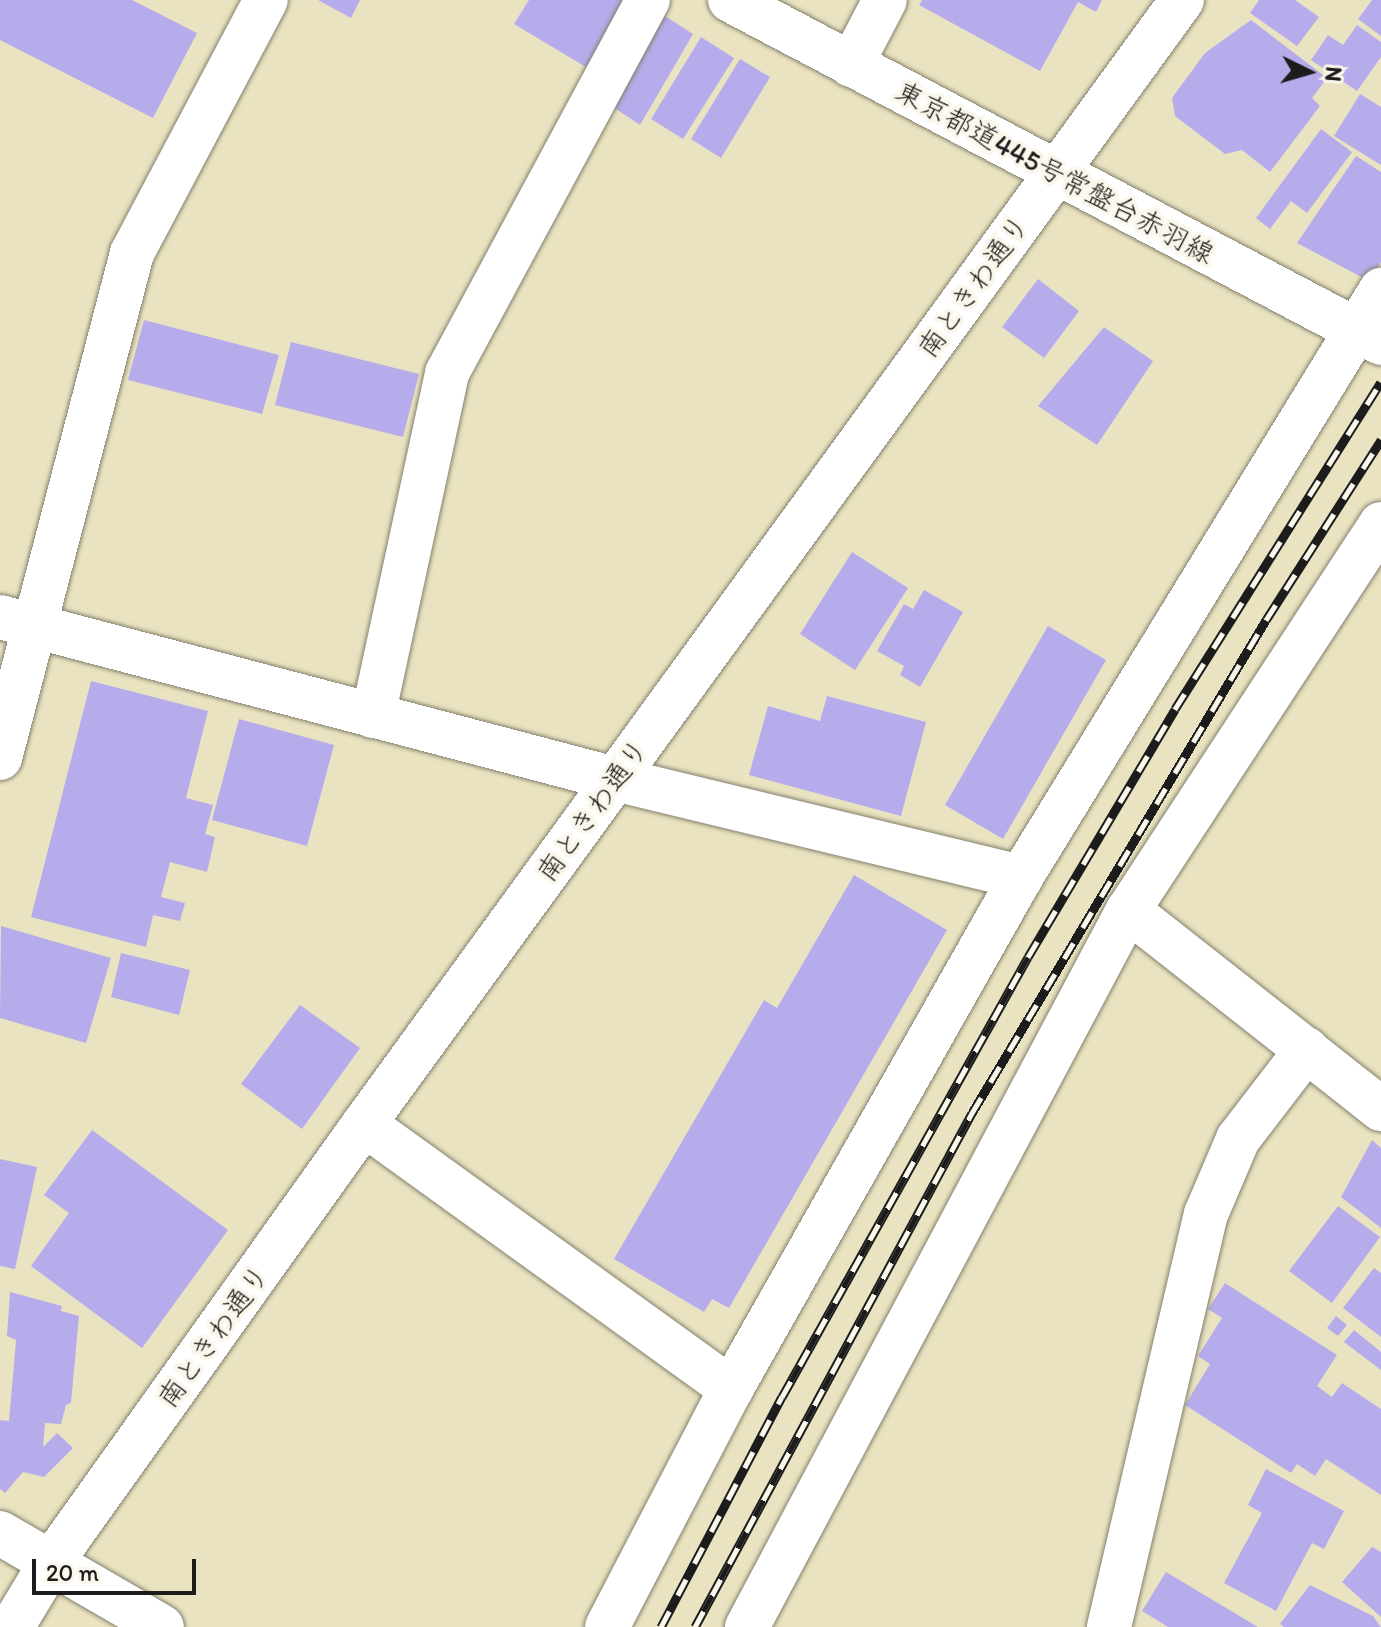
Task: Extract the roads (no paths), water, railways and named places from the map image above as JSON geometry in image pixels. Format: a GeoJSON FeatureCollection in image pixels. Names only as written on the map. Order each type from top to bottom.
{"type":"FeatureCollection","features":[{"type":"Feature","properties":{"kind":"street"},"geometry":{"type":"LineString","coordinates":[[0,758],[17,622],[132,253],[266,0]]}},
{"type":"Feature","properties":{"kind":"street"},"geometry":{"type":"LineString","coordinates":[[373,716],[447,373],[648,0]]}},
{"type":"Feature","properties":{"kind":"street","name":"東京都道445号常盤台赤羽線"},"geometry":{"type":"LineString","coordinates":[[730,0],[1368,337]]}},
{"type":"Feature","properties":{"kind":"street"},"geometry":{"type":"LineString","coordinates":[[851,65],[885,0]]}},
{"type":"Feature","properties":{"kind":"street","name":"南ときわ通り"},"geometry":{"type":"LineString","coordinates":[[12,1627],[50,1564],[364,1124],[1182,0]]}},
{"type":"Feature","properties":{"kind":"street"},"geometry":{"type":"LineString","coordinates":[[607,1627],[731,1389],[1021,877],[1368,337],[1381,290]]}},
{"type":"Feature","properties":{"kind":"street"},"geometry":{"type":"LineString","coordinates":[[747,1627],[1128,910],[1381,524]]}},
{"type":"Feature","properties":{"kind":"street"},"geometry":{"type":"LineString","coordinates":[[17,622],[615,779],[1021,877]]}},
{"type":"Feature","properties":{"kind":"street"},"geometry":{"type":"LineString","coordinates":[[1128,910],[1381,1109]]}},
{"type":"Feature","properties":{"kind":"street"},"geometry":{"type":"LineString","coordinates":[[1109,1627],[1206,1214],[1238,1139],[1307,1049]]}},
{"type":"Feature","properties":{"kind":"street"},"geometry":{"type":"LineString","coordinates":[[364,1124],[731,1389]]}},
{"type":"Feature","properties":{"kind":"street"},"geometry":{"type":"LineString","coordinates":[[0,1533],[162,1627]]}},
{"type":"Feature","properties":{"kind":"railway"},"geometry":{"type":"LineString","coordinates":[[661,1627],[782,1397],[1028,957],[1175,709],[1381,382]]}},
{"type":"Feature","properties":{"kind":"railway"},"geometry":{"type":"LineString","coordinates":[[695,1627],[972,1113],[1266,620],[1381,440]]}}]}
